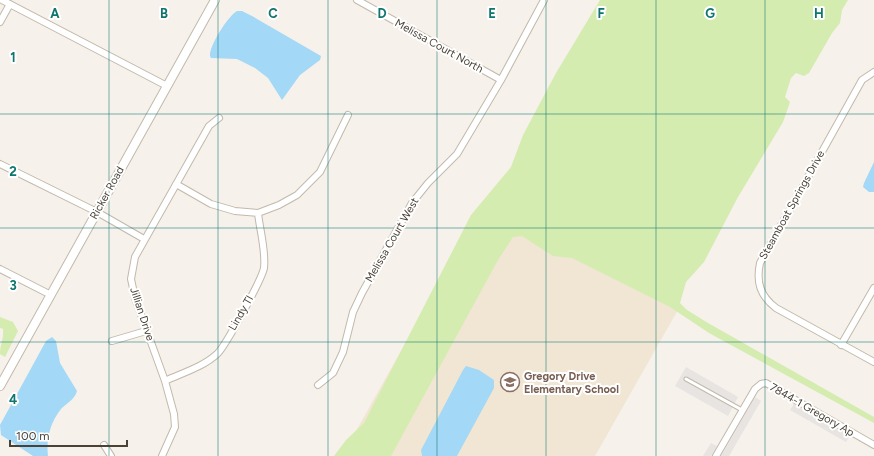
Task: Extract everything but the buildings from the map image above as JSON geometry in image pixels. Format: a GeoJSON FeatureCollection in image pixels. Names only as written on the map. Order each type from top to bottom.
{"type":"FeatureCollection","features":[{"type":"Feature","properties":{"kind":"street"},"geometry":{"type":"LineString","coordinates":[[2,0],[167,86]]}},
{"type":"Feature","properties":{"kind":"street","name":"Ricker Road"},"geometry":{"type":"LineString","coordinates":[[0,386],[214,0]]}},
{"type":"Feature","properties":{"kind":"street","name":"Melissa Court North"},"geometry":{"type":"LineString","coordinates":[[357,0],[501,80]]}},
{"type":"Feature","properties":{"kind":"street","name":"Melissa Court West"},"geometry":{"type":"LineString","coordinates":[[318,385],[333,372],[343,352],[353,312],[412,202],[428,183],[457,154],[501,80],[544,0]]}},
{"type":"Feature","properties":{"kind":"street"},"geometry":{"type":"LineString","coordinates":[[0,22],[10,4]]}},
{"type":"Feature","properties":{"kind":"street","name":"Steamboat Springs Drive"},"geometry":{"type":"LineString","coordinates":[[874,72],[862,80],[760,263],[758,273],[758,283],[761,292],[771,305],[874,362]]}},
{"type":"Feature","properties":{"kind":"street"},"geometry":{"type":"LineString","coordinates":[[176,184],[211,204],[235,210],[258,213],[279,206],[297,195],[310,184],[320,172],[348,115]]}},
{"type":"Feature","properties":{"kind":"street","name":"Jillian Drive"},"geometry":{"type":"LineString","coordinates":[[162,456],[175,427],[174,414],[165,380],[146,331],[131,279],[135,257],[144,239],[209,126],[219,118]]}},
{"type":"Feature","properties":{"kind":"street"},"geometry":{"type":"LineString","coordinates":[[0,164],[97,212],[144,239]]}},
{"type":"Feature","properties":{"kind":"street","name":"Lindy Tl"},"geometry":{"type":"LineString","coordinates":[[165,380],[201,365],[218,354],[256,287],[264,270],[258,213]]}},
{"type":"Feature","properties":{"kind":"street"},"geometry":{"type":"LineString","coordinates":[[0,269],[51,295]]}},
{"type":"Feature","properties":{"kind":"street"},"geometry":{"type":"LineString","coordinates":[[841,345],[874,288]]}},
{"type":"Feature","properties":{"kind":"street"},"geometry":{"type":"LineString","coordinates":[[112,341],[146,331]]}},
{"type":"Feature","properties":{"kind":"street","name":"7844-1 Gregory Ap"},"geometry":{"type":"LineString","coordinates":[[716,456],[755,389],[761,384],[766,383],[874,446]]}},
{"type":"Feature","properties":{"kind":"street"},"geometry":{"type":"LineString","coordinates":[[104,445],[111,456]]}},
{"type":"Feature","properties":{"kind":"lane"},"geometry":{"type":"LineString","coordinates":[[686,379],[742,410]]}},
{"type":"Feature","properties":{"kind":"shaded area","name":"Gregory Drive Elementary School"},"geometry":{"type":"Polygon","coordinates":[[[485,201],[679,308],[595,456],[342,456],[485,201]]]}},
{"type":"Feature","properties":{"kind":"shaded area"},"geometry":{"type":"Polygon","coordinates":[[[686,367],[738,397],[728,416],[675,386],[686,367]]]}},
{"type":"Feature","properties":{"kind":"shaded area"},"geometry":{"type":"Polygon","coordinates":[[[755,397],[761,401],[729,456],[721,456],[755,397]]]}},
{"type":"Feature","properties":{"kind":"shaded area"},"geometry":{"type":"Polygon","coordinates":[[[794,404],[850,435],[846,442],[790,410],[794,404]]]}},
{"type":"Feature","properties":{"kind":"shaded area"},"geometry":{"type":"Polygon","coordinates":[[[711,443],[717,446],[711,456],[703,456],[711,443]]]}},
{"type":"Feature","properties":{"kind":"green space"},"geometry":{"type":"Polygon","coordinates":[[[600,0],[848,0],[842,10],[840,23],[832,33],[809,73],[804,76],[796,73],[791,78],[785,97],[790,102],[783,122],[738,197],[704,262],[686,282],[680,303],[687,310],[708,323],[874,417],[874,423],[709,333],[670,307],[572,258],[553,256],[522,236],[513,237],[498,260],[391,456],[334,456],[346,440],[364,423],[471,215],[511,167],[523,135],[556,73],[600,0]]]}},
{"type":"Feature","properties":{"kind":"green space"},"geometry":{"type":"Polygon","coordinates":[[[0,317],[13,322],[18,331],[5,357],[0,354],[3,329],[0,328],[0,317]]]}},
{"type":"Feature","properties":{"kind":"water"},"geometry":{"type":"Polygon","coordinates":[[[237,11],[242,11],[252,16],[321,56],[320,60],[300,75],[282,100],[268,78],[255,68],[237,59],[211,58],[211,51],[216,39],[229,19],[237,11]]]}},
{"type":"Feature","properties":{"kind":"water"},"geometry":{"type":"Polygon","coordinates":[[[874,162],[874,192],[869,192],[863,187],[874,162]]]}},
{"type":"Feature","properties":{"kind":"water"},"geometry":{"type":"Polygon","coordinates":[[[52,337],[56,341],[60,363],[77,391],[70,401],[57,414],[54,420],[48,437],[48,456],[33,456],[1,435],[0,425],[46,341],[52,337]]]}},
{"type":"Feature","properties":{"kind":"water"},"geometry":{"type":"Polygon","coordinates":[[[466,366],[479,370],[494,380],[494,388],[457,456],[422,456],[421,450],[466,366]]]}},
{"type":"Feature","properties":{"kind":"place","name":"Gregory Drive Elementary School"},"geometry":{"type":"Point","coordinates":[510,382]}}]}
